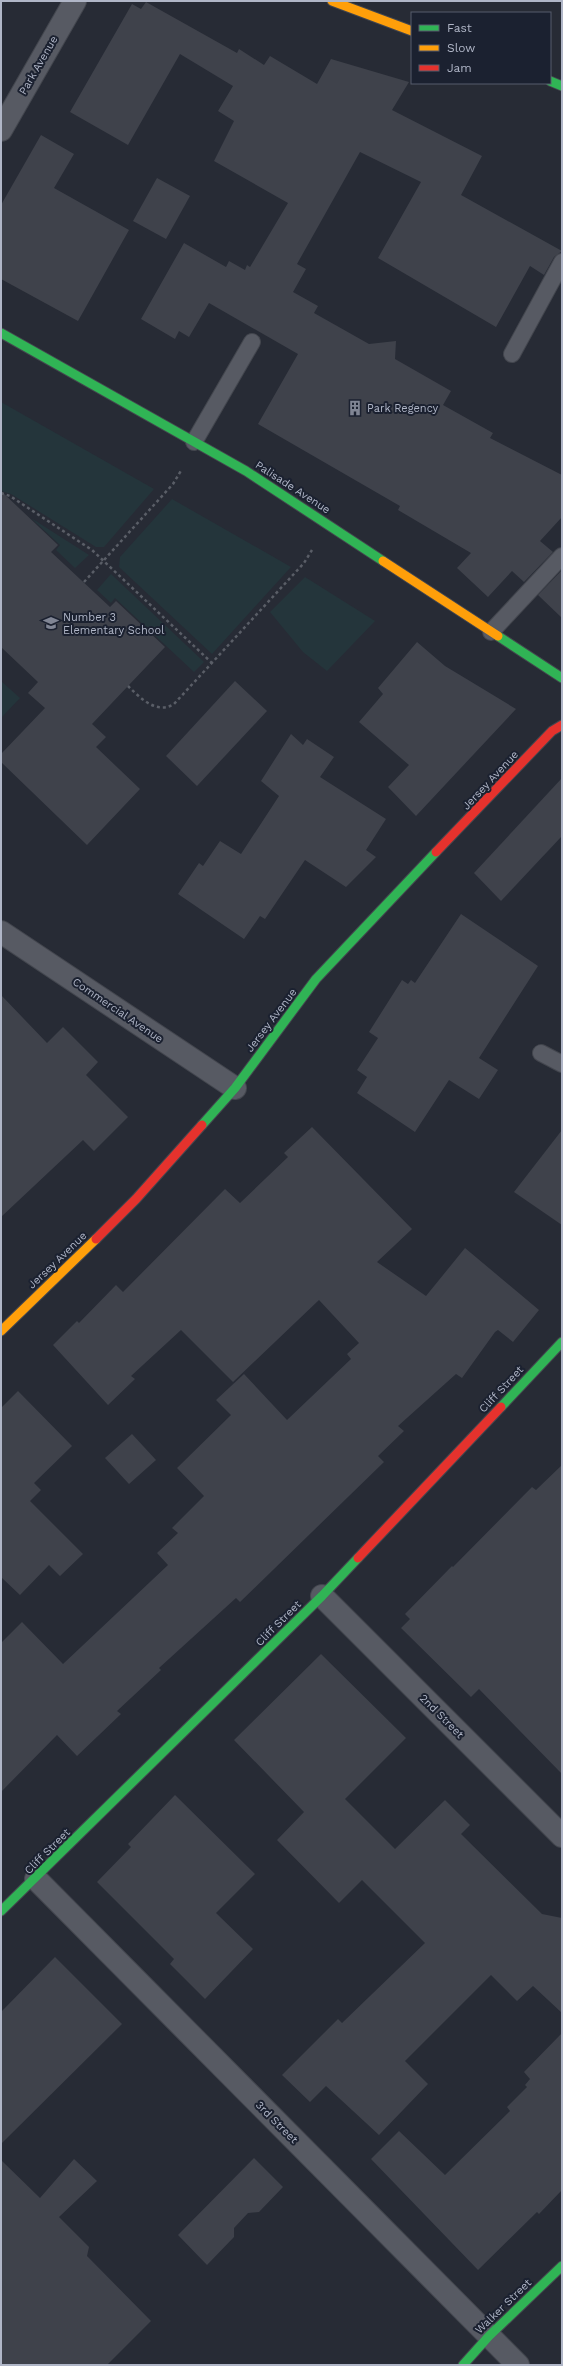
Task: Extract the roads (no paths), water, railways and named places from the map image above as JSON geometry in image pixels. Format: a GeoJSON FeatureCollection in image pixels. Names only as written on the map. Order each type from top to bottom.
{"type":"FeatureCollection","features":[{"type":"Feature","properties":{"kind":"street","name":"Park Avenue"},"geometry":{"type":"LineString","coordinates":[[1,130],[75,1]]}},
{"type":"Feature","properties":{"kind":"street"},"geometry":{"type":"LineString","coordinates":[[332,1],[411,31]]}},
{"type":"Feature","properties":{"kind":"street"},"geometry":{"type":"LineString","coordinates":[[551,81],[562,86]]}},
{"type":"Feature","properties":{"kind":"street","name":"Palisade Avenue"},"geometry":{"type":"LineString","coordinates":[[1,333],[246,471],[562,678]]}},
{"type":"Feature","properties":{"kind":"street","name":"Jersey Avenue"},"geometry":{"type":"LineString","coordinates":[[1,1331],[136,1199],[235,1088],[316,979],[552,731],[562,725]]}},
{"type":"Feature","properties":{"kind":"street","name":"Commercial Avenue"},"geometry":{"type":"LineString","coordinates":[[1,932],[235,1088]]}},
{"type":"Feature","properties":{"kind":"street","name":"Cliff Street"},"geometry":{"type":"LineString","coordinates":[[1,1911],[36,1879],[322,1596],[562,1342]]}},
{"type":"Feature","properties":{"kind":"street","name":"2nd Street"},"geometry":{"type":"LineString","coordinates":[[322,1596],[562,1836]]}},
{"type":"Feature","properties":{"kind":"street","name":"3rd Street"},"geometry":{"type":"LineString","coordinates":[[36,1879],[518,2365]]}},
{"type":"Feature","properties":{"kind":"street","name":"Walker Street"},"geometry":{"type":"LineString","coordinates":[[463,2365],[489,2336],[562,2266]]}},
{"type":"Feature","properties":{"kind":"lane"},"geometry":{"type":"LineString","coordinates":[[512,354],[562,262]]}},
{"type":"Feature","properties":{"kind":"lane"},"geometry":{"type":"LineString","coordinates":[[195,443],[252,342]]}},
{"type":"Feature","properties":{"kind":"lane"},"geometry":{"type":"LineString","coordinates":[[491,632],[562,556]]}},
{"type":"Feature","properties":{"kind":"lane"},"geometry":{"type":"LineString","coordinates":[[541,1053],[562,1064]]}},
{"type":"Feature","properties":{"kind":"place","name":"Park Regency"},"geometry":{"type":"Point","coordinates":[355,408]}},
{"type":"Feature","properties":{"kind":"place","name":"Number 3 Elementary School"},"geometry":{"type":"Point","coordinates":[51,623]}}]}
